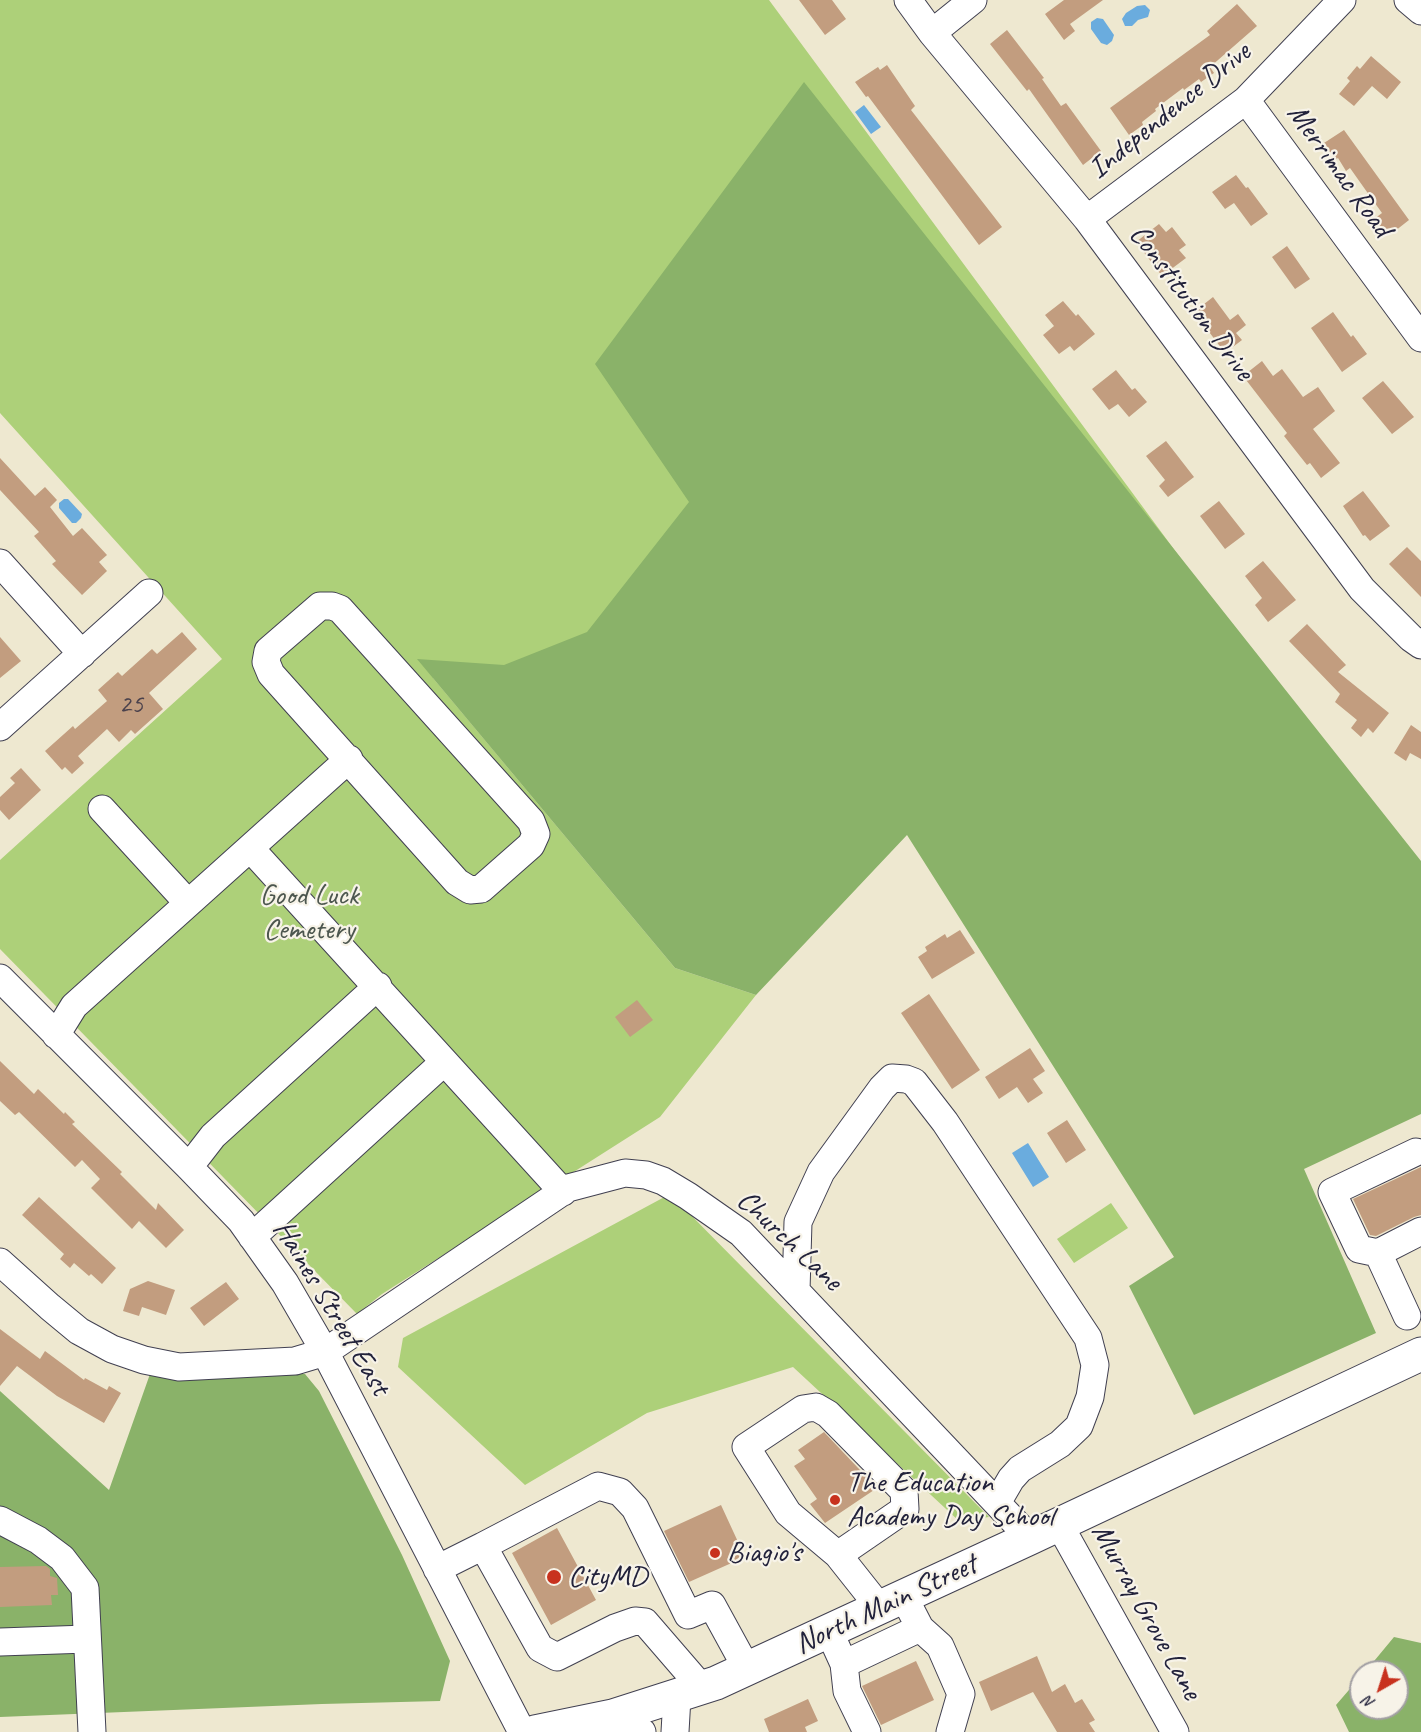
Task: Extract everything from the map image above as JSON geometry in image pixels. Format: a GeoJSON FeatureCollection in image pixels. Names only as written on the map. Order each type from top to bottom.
{"type":"FeatureCollection","features":[{"type":"Feature","properties":{"kind":"highway","name":"North Main Street"},"geometry":{"type":"LineString","coordinates":[[535,1732],[613,1716],[689,1692],[747,1669],[1421,1354]]}},
{"type":"Feature","properties":{"kind":"street","name":"Constitution Drive"},"geometry":{"type":"LineString","coordinates":[[908,0],[932,33],[1087,219],[1362,589],[1411,638],[1421,645]]}},
{"type":"Feature","properties":{"kind":"street"},"geometry":{"type":"LineString","coordinates":[[932,33],[973,0]]}},
{"type":"Feature","properties":{"kind":"street","name":"Independence Drive"},"geometry":{"type":"LineString","coordinates":[[1087,219],[1246,100],[1342,0]]}},
{"type":"Feature","properties":{"kind":"street"},"geometry":{"type":"LineString","coordinates":[[1408,0],[1421,11]]}},
{"type":"Feature","properties":{"kind":"street","name":"Merrimac Road"},"geometry":{"type":"LineString","coordinates":[[1246,100],[1421,338]]}},
{"type":"Feature","properties":{"kind":"street"},"geometry":{"type":"LineString","coordinates":[[0,563],[82,654]]}},
{"type":"Feature","properties":{"kind":"street"},"geometry":{"type":"LineString","coordinates":[[0,727],[149,593]]}},
{"type":"Feature","properties":{"kind":"street"},"geometry":{"type":"LineString","coordinates":[[320,606],[340,609],[531,821],[536,834],[531,845],[481,889],[470,890],[458,882],[349,759],[271,675],[266,662],[268,651],[320,606]]}},
{"type":"Feature","properties":{"kind":"street"},"geometry":{"type":"LineString","coordinates":[[56,1035],[74,1006],[349,759]]}},
{"type":"Feature","properties":{"kind":"street"},"geometry":{"type":"LineString","coordinates":[[102,809],[189,903]]}},
{"type":"Feature","properties":{"kind":"street"},"geometry":{"type":"LineString","coordinates":[[250,848],[378,986],[563,1192]]}},
{"type":"Feature","properties":{"kind":"street","name":"Haines Street East"},"geometry":{"type":"LineString","coordinates":[[0,978],[241,1221],[285,1283],[325,1352],[522,1732]]}},
{"type":"Feature","properties":{"kind":"street"},"geometry":{"type":"LineString","coordinates":[[189,1167],[213,1136],[378,986]]}},
{"type":"Feature","properties":{"kind":"street"},"geometry":{"type":"LineString","coordinates":[[252,1237],[444,1062]]}},
{"type":"Feature","properties":{"kind":"street"},"geometry":{"type":"LineString","coordinates":[[796,1291],[798,1222],[820,1172],[882,1088],[892,1078],[914,1082],[945,1122],[1088,1338],[1095,1365],[1090,1397],[1079,1426],[1060,1444],[1020,1469],[1011,1479],[998,1503]]}},
{"type":"Feature","properties":{"kind":"street"},"geometry":{"type":"LineString","coordinates":[[1416,1152],[1332,1192],[1359,1249],[1378,1253],[1420,1234]]}},
{"type":"Feature","properties":{"kind":"street","name":"Church Lane"},"geometry":{"type":"LineString","coordinates":[[0,1262],[79,1331],[112,1349],[144,1360],[179,1366],[295,1361],[325,1352],[568,1188],[625,1173],[646,1175],[663,1181],[741,1233],[998,1503],[1045,1531]]}},
{"type":"Feature","properties":{"kind":"street"},"geometry":{"type":"LineString","coordinates":[[1378,1253],[1407,1316]]}},
{"type":"Feature","properties":{"kind":"street"},"geometry":{"type":"LineString","coordinates":[[838,1555],[905,1509],[904,1491],[828,1414],[816,1407],[804,1409],[746,1447],[788,1513],[892,1602],[940,1647],[961,1694],[950,1732]]}},
{"type":"Feature","properties":{"kind":"street"},"geometry":{"type":"LineString","coordinates":[[438,1569],[598,1486],[620,1492],[635,1508],[688,1615],[712,1605],[747,1669]]}},
{"type":"Feature","properties":{"kind":"street"},"geometry":{"type":"LineString","coordinates":[[0,1520],[38,1540],[62,1558],[85,1588],[92,1732]]}},
{"type":"Feature","properties":{"kind":"street","name":"Murray Grove Lane"},"geometry":{"type":"LineString","coordinates":[[1045,1531],[1175,1732]]}},
{"type":"Feature","properties":{"kind":"street"},"geometry":{"type":"LineString","coordinates":[[483,1546],[540,1648],[556,1657],[615,1628],[635,1621],[645,1622],[689,1692],[675,1732]]}},
{"type":"Feature","properties":{"kind":"street"},"geometry":{"type":"LineString","coordinates":[[844,1664],[920,1628]]}},
{"type":"Feature","properties":{"kind":"street"},"geometry":{"type":"LineString","coordinates":[[829,1631],[844,1664],[847,1691],[867,1732]]}},
{"type":"Feature","properties":{"kind":"street"},"geometry":{"type":"LineString","coordinates":[[0,1642],[87,1639]]}},
{"type":"Feature","properties":{"kind":"street"},"geometry":{"type":"LineString","coordinates":[[613,1716],[642,1732]]}},
{"type":"Feature","properties":{"kind":"green space","name":"Good Luck Cemetery"},"geometry":{"type":"Polygon","coordinates":[[[0,0],[769,0],[1218,609],[433,678],[675,968],[756,995],[660,1117],[382,1294],[357,1314],[0,949],[0,860],[222,659],[0,413],[0,0]]]}},
{"type":"Feature","properties":{"kind":"green space"},"geometry":{"type":"Polygon","coordinates":[[[804,82],[1421,861],[1421,1114],[1304,1169],[1376,1333],[1194,1415],[1129,1286],[1174,1257],[907,835],[756,995],[675,968],[417,659],[504,665],[587,632],[689,502],[595,364],[804,82]]]}},
{"type":"Feature","properties":{"kind":"green space"},"geometry":{"type":"Polygon","coordinates":[[[670,1194],[989,1517],[959,1521],[793,1367],[647,1413],[525,1485],[398,1367],[403,1338],[670,1194]]]}},
{"type":"Feature","properties":{"kind":"green space"},"geometry":{"type":"Polygon","coordinates":[[[1111,1203],[1128,1228],[1074,1263],[1057,1239],[1111,1203]]]}},
{"type":"Feature","properties":{"kind":"green space"},"geometry":{"type":"Polygon","coordinates":[[[150,1374],[305,1374],[319,1391],[402,1555],[450,1661],[440,1701],[0,1717],[0,1391],[109,1490],[150,1374]]]}},
{"type":"Feature","properties":{"kind":"green space"},"geometry":{"type":"Polygon","coordinates":[[[1394,1637],[1421,1643],[1421,1732],[1349,1732],[1336,1705],[1349,1690],[1349,1720],[1409,1720],[1409,1660],[1375,1660],[1394,1637]]]}},
{"type":"Feature","properties":{"kind":"water"},"geometry":{"type":"Polygon","coordinates":[[[1145,5],[1150,10],[1148,17],[1138,20],[1132,26],[1125,26],[1122,19],[1126,13],[1137,6],[1145,5]]]}},
{"type":"Feature","properties":{"kind":"water"},"geometry":{"type":"Polygon","coordinates":[[[1097,18],[1103,19],[1114,35],[1112,41],[1107,45],[1101,43],[1091,29],[1091,22],[1097,18]]]}},
{"type":"Feature","properties":{"kind":"water"},"geometry":{"type":"Polygon","coordinates":[[[864,105],[881,127],[871,134],[855,112],[864,105]]]}},
{"type":"Feature","properties":{"kind":"water"},"geometry":{"type":"Polygon","coordinates":[[[68,499],[82,514],[76,523],[72,523],[59,508],[59,503],[68,499]]]}},
{"type":"Feature","properties":{"kind":"water"},"geometry":{"type":"Polygon","coordinates":[[[1028,1143],[1049,1177],[1033,1187],[1012,1153],[1028,1143]]]}},
{"type":"Feature","properties":{"kind":"building"},"geometry":{"type":"Polygon","coordinates":[[[799,0],[832,0],[846,19],[825,35],[799,0]]]}},
{"type":"Feature","properties":{"kind":"building"},"geometry":{"type":"Polygon","coordinates":[[[1064,0],[1103,0],[1070,24],[1075,31],[1064,40],[1045,14],[1064,0]]]}},
{"type":"Feature","properties":{"kind":"building"},"geometry":{"type":"Polygon","coordinates":[[[1237,4],[1257,26],[1210,67],[1214,73],[1201,82],[1199,79],[1184,90],[1183,88],[1155,109],[1156,111],[1142,122],[1143,125],[1129,135],[1110,108],[1210,35],[1207,31],[1237,4]]]}},
{"type":"Feature","properties":{"kind":"building"},"geometry":{"type":"Polygon","coordinates":[[[1007,30],[1044,78],[1042,79],[1061,106],[1066,103],[1101,151],[1083,165],[1029,89],[1027,91],[990,44],[1007,30]]]}},
{"type":"Feature","properties":{"kind":"building"},"geometry":{"type":"Polygon","coordinates":[[[1371,56],[1401,82],[1387,99],[1372,86],[1354,106],[1339,94],[1350,81],[1347,78],[1357,66],[1360,69],[1371,56]]]}},
{"type":"Feature","properties":{"kind":"building"},"geometry":{"type":"Polygon","coordinates":[[[887,65],[915,106],[911,110],[1002,227],[979,245],[868,96],[866,97],[855,82],[878,67],[880,70],[887,65]]]}},
{"type":"Feature","properties":{"kind":"building"},"geometry":{"type":"Polygon","coordinates":[[[1344,130],[1409,220],[1395,231],[1392,228],[1385,233],[1374,219],[1382,213],[1350,168],[1346,171],[1338,158],[1335,160],[1324,143],[1344,130]]]}},
{"type":"Feature","properties":{"kind":"building"},"geometry":{"type":"Polygon","coordinates":[[[1236,175],[1268,214],[1251,226],[1234,203],[1225,209],[1212,192],[1236,175]]]}},
{"type":"Feature","properties":{"kind":"building"},"geometry":{"type":"Polygon","coordinates":[[[1159,224],[1166,232],[1172,227],[1186,245],[1179,250],[1186,258],[1162,276],[1136,242],[1159,224]]]}},
{"type":"Feature","properties":{"kind":"building"},"geometry":{"type":"Polygon","coordinates":[[[1287,246],[1310,279],[1295,289],[1272,257],[1287,246]]]}},
{"type":"Feature","properties":{"kind":"building"},"geometry":{"type":"Polygon","coordinates":[[[1213,297],[1230,320],[1238,314],[1246,325],[1236,333],[1242,340],[1225,353],[1194,312],[1213,297]]]}},
{"type":"Feature","properties":{"kind":"building"},"geometry":{"type":"Polygon","coordinates":[[[1063,301],[1095,334],[1074,351],[1070,346],[1059,354],[1043,335],[1054,326],[1045,315],[1063,301]]]}},
{"type":"Feature","properties":{"kind":"building"},"geometry":{"type":"Polygon","coordinates":[[[1333,312],[1367,354],[1342,372],[1311,328],[1333,312]]]}},
{"type":"Feature","properties":{"kind":"building"},"geometry":{"type":"Polygon","coordinates":[[[1262,361],[1273,376],[1282,369],[1303,397],[1318,387],[1335,411],[1313,429],[1340,463],[1321,478],[1310,463],[1307,465],[1284,436],[1287,433],[1243,376],[1262,361]]]}},
{"type":"Feature","properties":{"kind":"building"},"geometry":{"type":"Polygon","coordinates":[[[1116,370],[1132,390],[1135,388],[1147,402],[1129,417],[1118,404],[1109,410],[1092,389],[1116,370]]]}},
{"type":"Feature","properties":{"kind":"building"},"geometry":{"type":"Polygon","coordinates":[[[1383,381],[1414,417],[1392,434],[1362,398],[1383,381]]]}},
{"type":"Feature","properties":{"kind":"building"},"geometry":{"type":"Polygon","coordinates":[[[1166,441],[1194,477],[1168,497],[1159,486],[1165,480],[1146,456],[1166,441]]]}},
{"type":"Feature","properties":{"kind":"building"},"geometry":{"type":"Polygon","coordinates":[[[0,458],[35,496],[45,487],[57,500],[50,507],[73,536],[82,528],[107,555],[99,562],[107,571],[82,595],[52,564],[56,561],[34,536],[39,532],[0,490],[0,458]]]}},
{"type":"Feature","properties":{"kind":"building"},"geometry":{"type":"Polygon","coordinates":[[[1363,491],[1390,526],[1370,541],[1365,535],[1363,536],[1343,506],[1363,491]]]}},
{"type":"Feature","properties":{"kind":"building"},"geometry":{"type":"Polygon","coordinates":[[[1219,501],[1245,534],[1225,549],[1200,516],[1219,501]]]}},
{"type":"Feature","properties":{"kind":"building"},"geometry":{"type":"Polygon","coordinates":[[[1407,547],[1421,561],[1421,597],[1389,564],[1407,547]]]}},
{"type":"Feature","properties":{"kind":"building"},"geometry":{"type":"Polygon","coordinates":[[[1263,561],[1296,600],[1268,622],[1255,605],[1262,598],[1245,576],[1263,561]]]}},
{"type":"Feature","properties":{"kind":"building"},"geometry":{"type":"Polygon","coordinates":[[[1307,624],[1346,665],[1338,672],[1389,713],[1373,733],[1368,728],[1361,737],[1351,728],[1357,720],[1335,702],[1340,694],[1289,641],[1307,624]]]}},
{"type":"Feature","properties":{"kind":"building"},"geometry":{"type":"Polygon","coordinates":[[[182,632],[197,649],[149,693],[163,709],[135,734],[131,730],[119,742],[107,729],[78,756],[84,763],[72,774],[65,767],[62,770],[45,751],[73,726],[75,729],[107,701],[98,690],[118,672],[122,676],[152,649],[157,654],[182,632]]]}},
{"type":"Feature","properties":{"kind":"building"},"geometry":{"type":"Polygon","coordinates":[[[0,637],[21,661],[0,678],[0,637]]]}},
{"type":"Feature","properties":{"kind":"building"},"geometry":{"type":"Polygon","coordinates":[[[1411,725],[1421,732],[1421,759],[1410,753],[1406,761],[1394,753],[1411,725]]]}},
{"type":"Feature","properties":{"kind":"building"},"geometry":{"type":"Polygon","coordinates":[[[21,768],[41,790],[9,820],[0,810],[0,797],[15,783],[10,778],[21,768]]]}},
{"type":"Feature","properties":{"kind":"building"},"geometry":{"type":"Polygon","coordinates":[[[960,930],[975,953],[932,979],[918,957],[927,951],[925,947],[945,934],[947,938],[960,930]]]}},
{"type":"Feature","properties":{"kind":"building"},"geometry":{"type":"Polygon","coordinates":[[[929,994],[980,1070],[952,1089],[901,1013],[929,994]]]}},
{"type":"Feature","properties":{"kind":"building"},"geometry":{"type":"Polygon","coordinates":[[[637,1000],[653,1020],[630,1037],[615,1017],[637,1000]]]}},
{"type":"Feature","properties":{"kind":"building"},"geometry":{"type":"Polygon","coordinates":[[[1030,1048],[1045,1071],[1033,1079],[1043,1093],[1028,1103],[1017,1087],[999,1099],[985,1077],[1030,1048]]]}},
{"type":"Feature","properties":{"kind":"building"},"geometry":{"type":"Polygon","coordinates":[[[0,1061],[34,1094],[38,1089],[64,1114],[65,1112],[75,1122],[72,1124],[122,1172],[120,1174],[156,1210],[158,1203],[184,1230],[166,1248],[139,1221],[132,1229],[91,1188],[100,1179],[82,1160],[75,1167],[19,1112],[15,1115],[0,1101],[0,1061]]]}},
{"type":"Feature","properties":{"kind":"building"},"geometry":{"type":"Polygon","coordinates":[[[1067,1120],[1086,1150],[1066,1163],[1047,1133],[1067,1120]]]}},
{"type":"Feature","properties":{"kind":"building"},"geometry":{"type":"Polygon","coordinates":[[[1421,1167],[1421,1215],[1376,1236],[1370,1235],[1353,1199],[1421,1167]]]}},
{"type":"Feature","properties":{"kind":"building"},"geometry":{"type":"Polygon","coordinates":[[[39,1197],[116,1268],[102,1284],[74,1263],[70,1268],[60,1259],[64,1254],[22,1215],[39,1197]]]}},
{"type":"Feature","properties":{"kind":"building"},"geometry":{"type":"Polygon","coordinates":[[[148,1281],[175,1290],[166,1315],[142,1307],[139,1316],[123,1311],[130,1289],[148,1281]]]}},
{"type":"Feature","properties":{"kind":"building"},"geometry":{"type":"Polygon","coordinates":[[[226,1282],[239,1299],[204,1326],[190,1308],[226,1282]]]}},
{"type":"Feature","properties":{"kind":"building"},"geometry":{"type":"Polygon","coordinates":[[[0,1329],[40,1359],[45,1351],[84,1380],[85,1378],[107,1390],[109,1386],[121,1393],[104,1423],[57,1396],[17,1366],[0,1386],[0,1329]]]}},
{"type":"Feature","properties":{"kind":"building"},"geometry":{"type":"Polygon","coordinates":[[[824,1432],[877,1488],[825,1523],[810,1504],[817,1499],[794,1466],[805,1459],[798,1450],[824,1432]]]}},
{"type":"Feature","properties":{"kind":"building"},"geometry":{"type":"Polygon","coordinates":[[[721,1505],[745,1557],[689,1582],[664,1531],[721,1505]]]}},
{"type":"Feature","properties":{"kind":"building","name":"CityMD"},"geometry":{"type":"Polygon","coordinates":[[[557,1528],[596,1600],[551,1625],[512,1553],[557,1528]]]}},
{"type":"Feature","properties":{"kind":"building"},"geometry":{"type":"Polygon","coordinates":[[[46,1566],[50,1569],[50,1576],[57,1578],[58,1595],[51,1595],[52,1605],[0,1607],[0,1567],[46,1566]]]}},
{"type":"Feature","properties":{"kind":"building"},"geometry":{"type":"Polygon","coordinates":[[[1037,1656],[1052,1692],[1065,1684],[1075,1703],[1082,1699],[1095,1720],[1089,1723],[1095,1732],[1057,1732],[1033,1692],[991,1711],[979,1682],[1037,1656]]]}},
{"type":"Feature","properties":{"kind":"building"},"geometry":{"type":"Polygon","coordinates":[[[916,1661],[934,1700],[881,1725],[862,1686],[916,1661]]]}},
{"type":"Feature","properties":{"kind":"building"},"geometry":{"type":"Polygon","coordinates":[[[808,1699],[818,1721],[805,1727],[807,1732],[769,1732],[764,1719],[808,1699]]]}},
{"type":"Feature","properties":{"kind":"place","name":"The Education Academy Day School"},"geometry":{"type":"Point","coordinates":[835,1500]}},
{"type":"Feature","properties":{"kind":"place","name":"Biagio's"},"geometry":{"type":"Point","coordinates":[715,1553]}},
{"type":"Feature","properties":{"kind":"place","name":"CityMD"},"geometry":{"type":"Point","coordinates":[554,1577]}}]}
